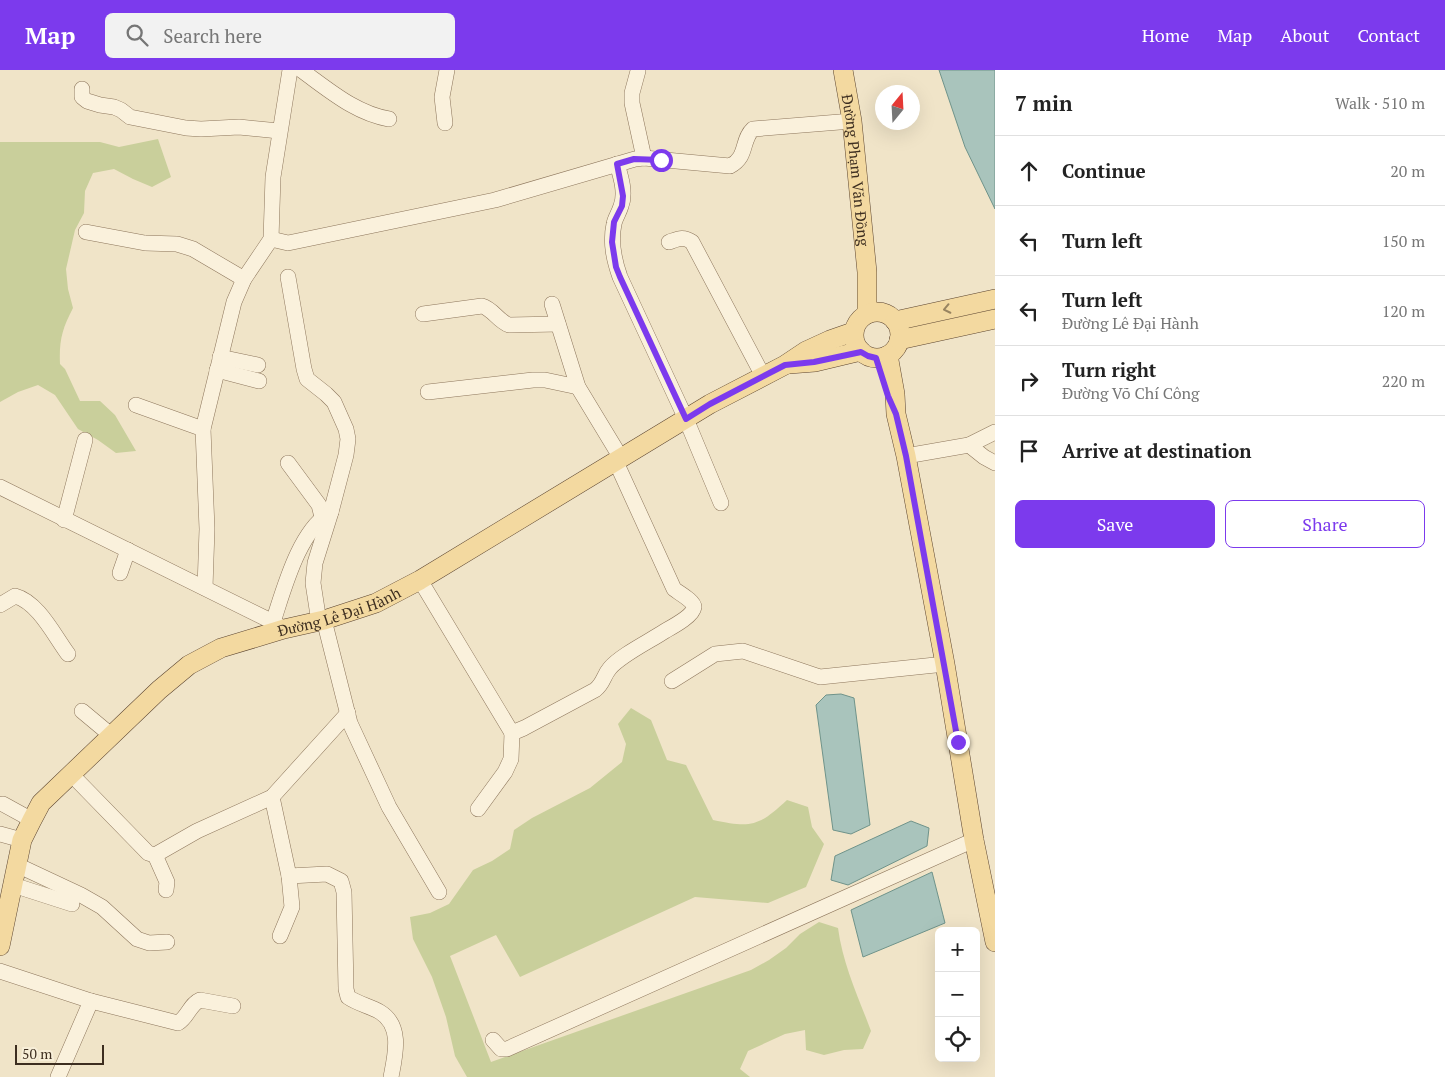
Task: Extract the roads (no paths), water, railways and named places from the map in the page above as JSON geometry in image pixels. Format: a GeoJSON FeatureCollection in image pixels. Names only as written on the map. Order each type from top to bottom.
{"type":"FeatureCollection","features":[{"type":"Feature","properties":{"kind":"main road","name":"Đường Phạm Văn Đồng"},"geometry":{"type":"LineString","coordinates":[[843,70],[852,121],[872,313]]}},
{"type":"Feature","properties":{"kind":"main road"},"geometry":{"type":"LineString","coordinates":[[895,321],[995,299]]}},
{"type":"Feature","properties":{"kind":"main road"},"geometry":{"type":"LineString","coordinates":[[881,351],[854,339],[854,332],[860,318],[872,313],[889,315],[898,326],[881,351],[888,396],[896,414],[906,456],[945,664],[974,840],[994,936]]}},
{"type":"Feature","properties":{"kind":"main road","name":"Đường Lê Đại Hành"},"geometry":{"type":"LineString","coordinates":[[785,365],[881,351],[995,319]]}},
{"type":"Feature","properties":{"kind":"main road","name":"Đường Lê Đại Hành"},"geometry":{"type":"LineString","coordinates":[[0,946],[3,920],[22,840],[42,803],[159,690],[189,666],[221,648],[278,626],[322,621],[376,603],[420,580],[686,419],[785,365],[806,351],[854,332]]}},
{"type":"Feature","properties":{"kind":"street"},"geometry":{"type":"LineString","coordinates":[[206,588],[207,529],[203,429],[228,318],[244,279],[271,239],[272,191],[279,131],[290,70]]}},
{"type":"Feature","properties":{"kind":"street"},"geometry":{"type":"LineString","coordinates":[[301,70],[349,104],[376,116],[389,119]]}},
{"type":"Feature","properties":{"kind":"street"},"geometry":{"type":"LineString","coordinates":[[445,123],[442,96],[447,70]]}},
{"type":"Feature","properties":{"kind":"street"},"geometry":{"type":"LineString","coordinates":[[638,71],[632,93],[632,102],[644,158]]}},
{"type":"Feature","properties":{"kind":"street"},"geometry":{"type":"LineString","coordinates":[[82,90],[82,97],[87,101],[114,106],[130,118],[186,128],[238,127],[279,131]]}},
{"type":"Feature","properties":{"kind":"street"},"geometry":{"type":"LineString","coordinates":[[271,239],[288,243],[495,200],[617,164],[644,158],[730,166],[741,157],[749,132],[753,129],[852,121]]}},
{"type":"Feature","properties":{"kind":"street"},"geometry":{"type":"LineString","coordinates":[[617,164],[623,196],[622,206],[614,222],[612,242],[616,267],[686,419],[721,503]]}},
{"type":"Feature","properties":{"kind":"street"},"geometry":{"type":"LineString","coordinates":[[86,232],[145,243],[177,244],[193,249],[244,279]]}},
{"type":"Feature","properties":{"kind":"street"},"geometry":{"type":"LineString","coordinates":[[669,242],[681,237],[692,242],[764,376]]}},
{"type":"Feature","properties":{"kind":"street"},"geometry":{"type":"LineString","coordinates":[[288,276],[307,379],[334,402],[347,434],[346,455],[327,515],[315,563],[313,583],[322,621],[350,723],[390,807],[440,892]]}},
{"type":"Feature","properties":{"kind":"street"},"geometry":{"type":"LineString","coordinates":[[512,733],[602,685],[610,668],[687,617],[694,607],[692,602],[674,589],[619,460],[578,387],[552,304]]}},
{"type":"Feature","properties":{"kind":"street"},"geometry":{"type":"LineString","coordinates":[[423,314],[482,306],[488,307],[504,324],[558,324]]}},
{"type":"Feature","properties":{"kind":"street"},"geometry":{"type":"LineString","coordinates":[[218,364],[258,365]]}},
{"type":"Feature","properties":{"kind":"street"},"geometry":{"type":"LineString","coordinates":[[218,364],[259,381]]}},
{"type":"Feature","properties":{"kind":"street"},"geometry":{"type":"LineString","coordinates":[[428,392],[539,380],[578,387]]}},
{"type":"Feature","properties":{"kind":"street"},"geometry":{"type":"LineString","coordinates":[[136,405],[203,429]]}},
{"type":"Feature","properties":{"kind":"street"},"geometry":{"type":"LineString","coordinates":[[906,456],[969,445],[995,432]]}},
{"type":"Feature","properties":{"kind":"street"},"geometry":{"type":"LineString","coordinates":[[64,520],[85,440]]}},
{"type":"Feature","properties":{"kind":"street"},"geometry":{"type":"LineString","coordinates":[[969,445],[995,463]]}},
{"type":"Feature","properties":{"kind":"street"},"geometry":{"type":"LineString","coordinates":[[288,463],[327,515]]}},
{"type":"Feature","properties":{"kind":"street"},"geometry":{"type":"LineString","coordinates":[[0,487],[206,588],[278,626],[288,574],[311,530],[327,515]]}},
{"type":"Feature","properties":{"kind":"street"},"geometry":{"type":"LineString","coordinates":[[120,573],[128,550]]}},
{"type":"Feature","properties":{"kind":"street"},"geometry":{"type":"LineString","coordinates":[[420,580],[512,733],[511,759],[505,772],[478,809]]}},
{"type":"Feature","properties":{"kind":"street"},"geometry":{"type":"LineString","coordinates":[[0,605],[15,596],[24,598],[32,605],[68,654]]}},
{"type":"Feature","properties":{"kind":"street"},"geometry":{"type":"LineString","coordinates":[[672,681],[715,654],[743,651],[820,677],[945,664]]}},
{"type":"Feature","properties":{"kind":"street"},"geometry":{"type":"LineString","coordinates":[[82,711],[112,736]]}},
{"type":"Feature","properties":{"kind":"street"},"geometry":{"type":"LineString","coordinates":[[71,774],[148,853],[155,855],[197,831],[272,798],[348,713]]}},
{"type":"Feature","properties":{"kind":"street"},"geometry":{"type":"LineString","coordinates":[[272,798],[289,876],[292,907],[280,936]]}},
{"type":"Feature","properties":{"kind":"street"},"geometry":{"type":"LineString","coordinates":[[3,804],[32,820]]}},
{"type":"Feature","properties":{"kind":"street"},"geometry":{"type":"LineString","coordinates":[[0,834],[22,840]]}},
{"type":"Feature","properties":{"kind":"street"},"geometry":{"type":"LineString","coordinates":[[493,1040],[501,1049],[507,1049],[974,840]]}},
{"type":"Feature","properties":{"kind":"street"},"geometry":{"type":"LineString","coordinates":[[155,855],[167,882],[166,890]]}},
{"type":"Feature","properties":{"kind":"street"},"geometry":{"type":"LineString","coordinates":[[17,865],[102,907],[137,939],[150,943],[167,942]]}},
{"type":"Feature","properties":{"kind":"street"},"geometry":{"type":"LineString","coordinates":[[289,876],[327,874],[333,875],[341,881],[344,892],[346,988],[348,997],[381,1012],[388,1019],[395,1033],[396,1046],[391,1077]]}},
{"type":"Feature","properties":{"kind":"street"},"geometry":{"type":"LineString","coordinates":[[12,885],[72,904]]}},
{"type":"Feature","properties":{"kind":"street"},"geometry":{"type":"LineString","coordinates":[[0,971],[91,1002],[178,1022],[183,1020],[195,1002],[200,1000],[233,1006]]}},
{"type":"Feature","properties":{"kind":"street"},"geometry":{"type":"LineString","coordinates":[[58,1077],[91,1002]]}},
{"type":"Feature","properties":{"kind":"water"},"geometry":{"type":"Polygon","coordinates":[[[939,70],[995,70],[995,209],[965,147],[939,70]]]}},
{"type":"Feature","properties":{"kind":"water"},"geometry":{"type":"Polygon","coordinates":[[[841,694],[854,698],[870,825],[851,834],[833,830],[816,705],[826,695],[841,694]]]}},
{"type":"Feature","properties":{"kind":"water"},"geometry":{"type":"Polygon","coordinates":[[[911,821],[929,828],[927,846],[848,885],[831,880],[835,856],[911,821]]]}},
{"type":"Feature","properties":{"kind":"water"},"geometry":{"type":"Polygon","coordinates":[[[932,872],[945,923],[863,957],[851,910],[932,872]]]}}]}
